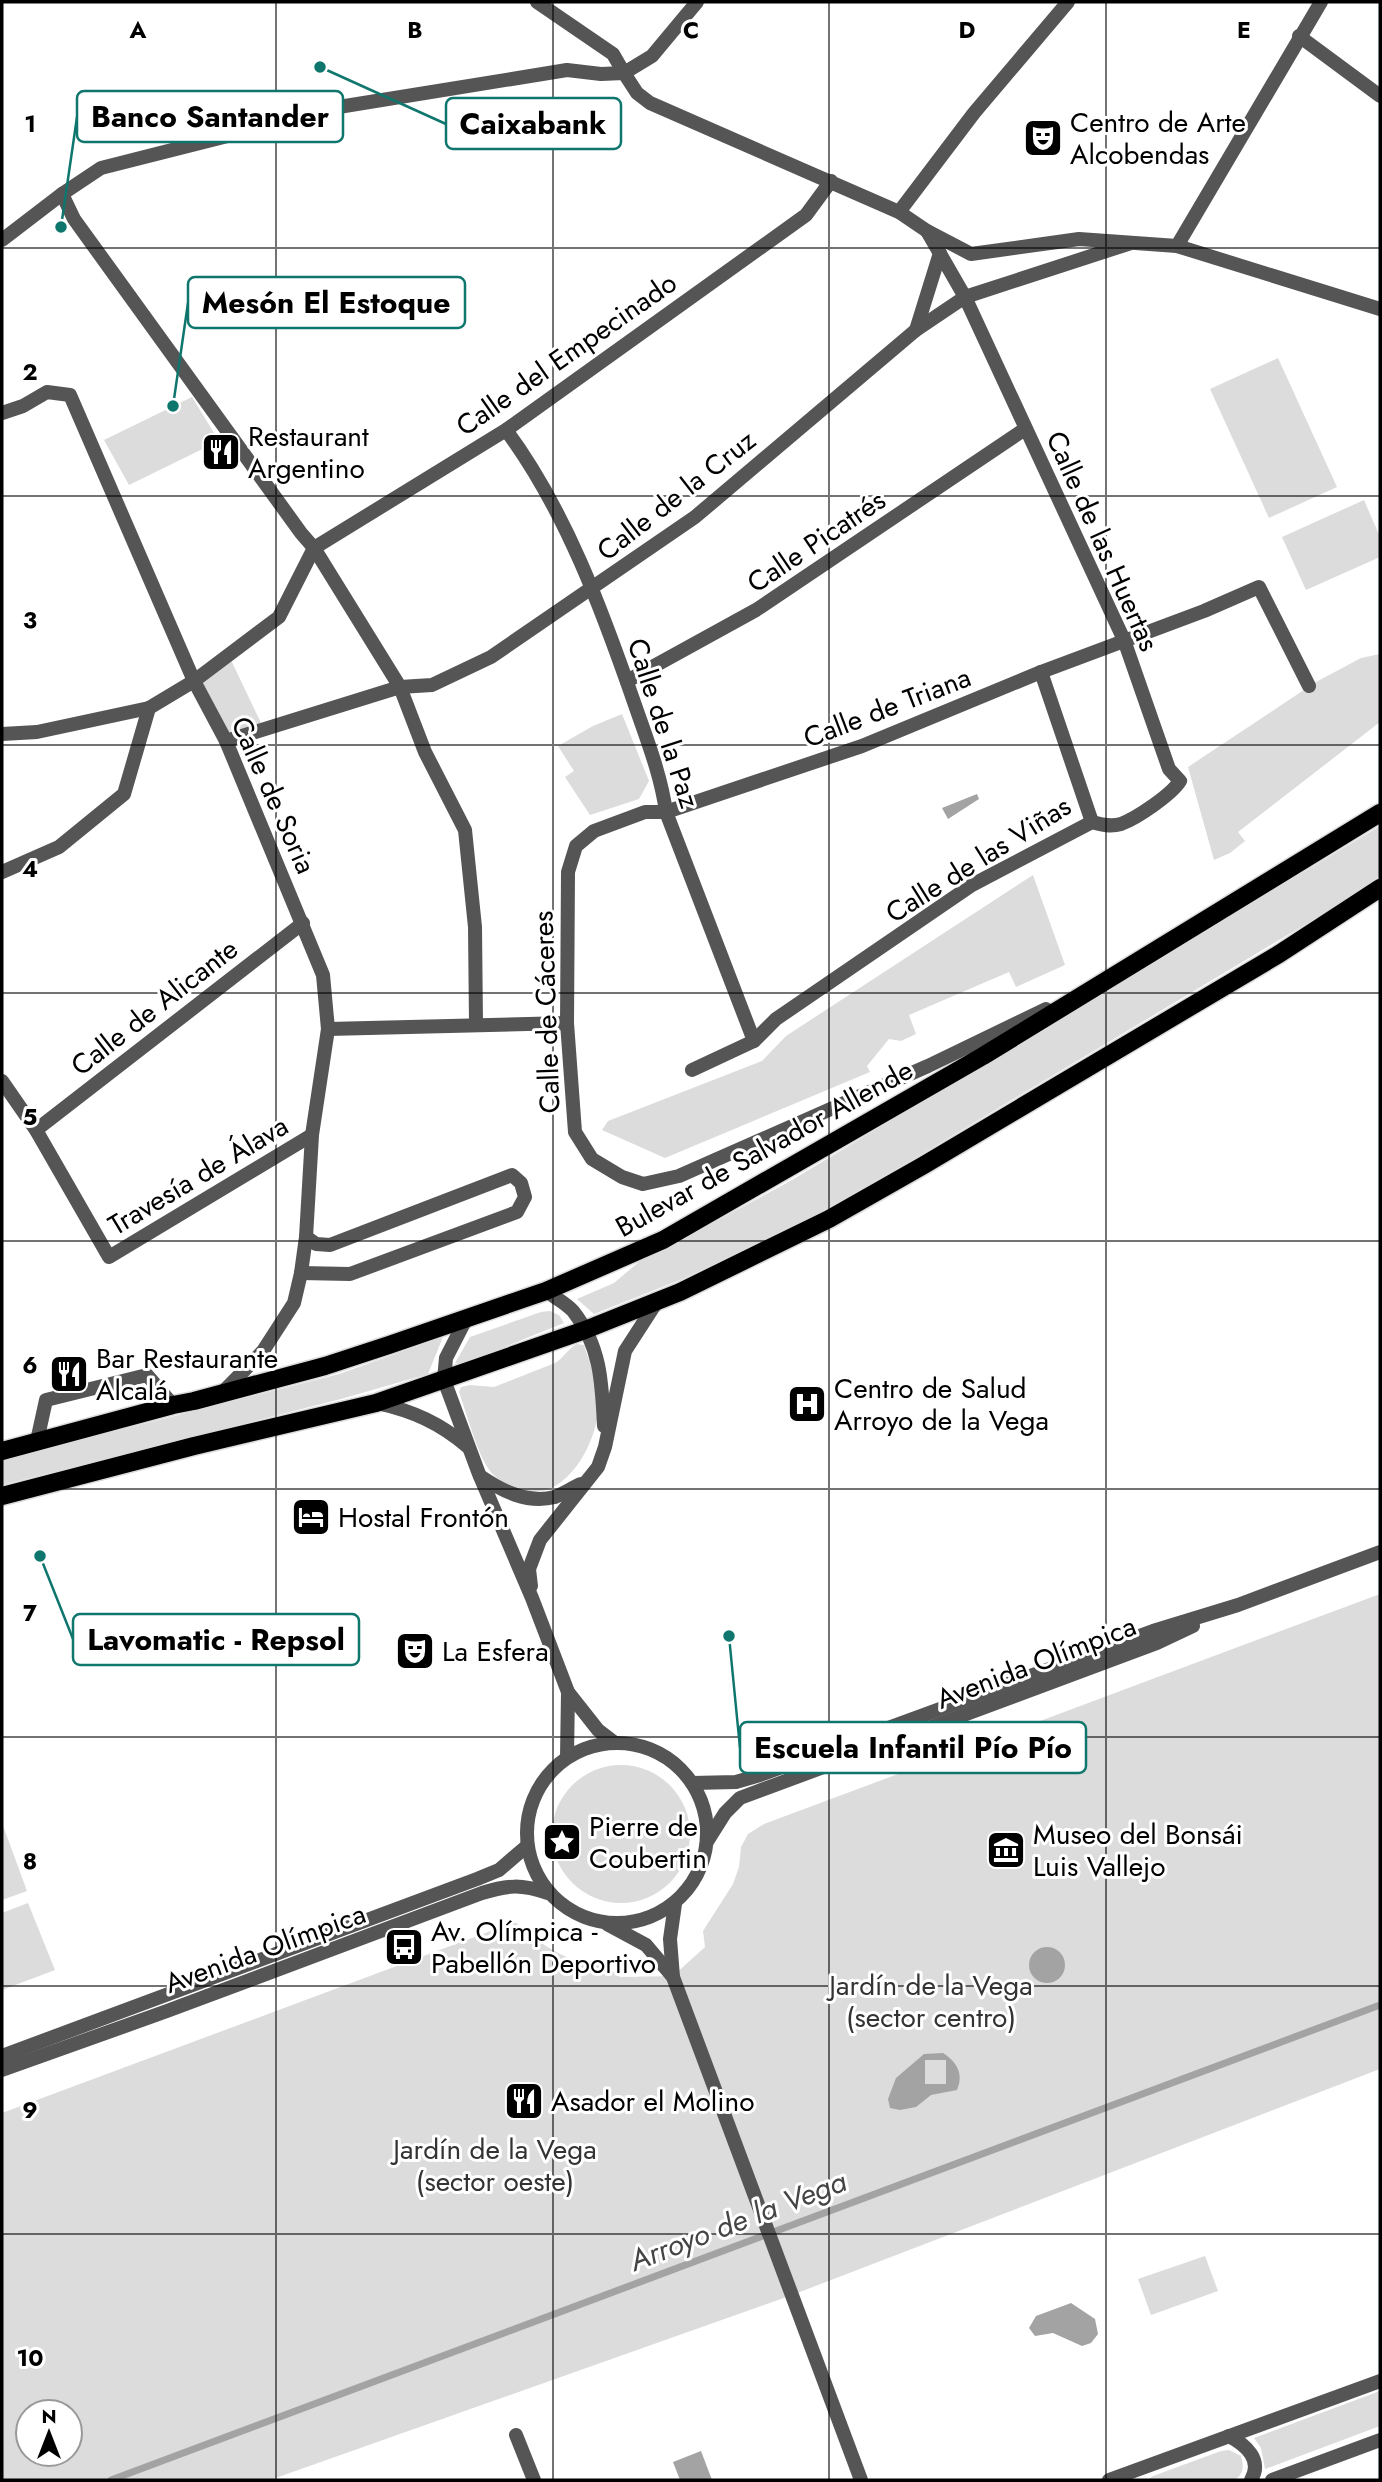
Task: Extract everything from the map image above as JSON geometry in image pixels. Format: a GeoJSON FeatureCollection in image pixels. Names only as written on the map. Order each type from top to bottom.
{"type":"FeatureCollection","features":[{"type":"Feature","properties":{"kind":"main road","name":"Bulevar de Salvador Allende"},"geometry":{"type":"LineString","coordinates":[[2,1451],[326,1366],[546,1291],[663,1240],[983,1056],[1380,813]]}},
{"type":"Feature","properties":{"kind":"main road"},"geometry":{"type":"LineString","coordinates":[[2,1496],[194,1446],[376,1403],[585,1330],[658,1300],[829,1219],[924,1165],[1279,954],[1380,888]]}},
{"type":"Feature","properties":{"kind":"street"},"geometry":{"type":"LineString","coordinates":[[537,2],[613,54],[637,93],[650,103],[899,212],[926,231],[971,254],[1079,239],[1177,246],[1380,309]]}},
{"type":"Feature","properties":{"kind":"street"},"geometry":{"type":"LineString","coordinates":[[2,240],[62,194],[102,168],[259,128],[314,111],[568,70],[601,74],[624,73],[652,56],[697,2]]}},
{"type":"Feature","properties":{"kind":"street"},"geometry":{"type":"LineString","coordinates":[[899,212],[974,113],[1068,2]]}},
{"type":"Feature","properties":{"kind":"street"},"geometry":{"type":"LineString","coordinates":[[1177,246],[1321,2]]}},
{"type":"Feature","properties":{"kind":"street"},"geometry":{"type":"LineString","coordinates":[[1299,36],[1380,96]]}},
{"type":"Feature","properties":{"kind":"street","name":"Calle del Empecinado"},"geometry":{"type":"LineString","coordinates":[[314,548],[506,430],[806,215],[831,181]]}},
{"type":"Feature","properties":{"kind":"street"},"geometry":{"type":"LineString","coordinates":[[62,194],[75,219],[202,398],[300,533],[314,548],[400,687],[425,752],[465,830],[475,927],[476,1024]]}},
{"type":"Feature","properties":{"kind":"street","name":"Calle de las Huertas"},"geometry":{"type":"LineString","coordinates":[[926,231],[965,297],[1124,640],[1169,769],[1180,781],[1173,793],[1121,824],[1104,826],[1092,822]]}},
{"type":"Feature","properties":{"kind":"street","name":"Calle de la Cruz"},"geometry":{"type":"LineString","coordinates":[[226,740],[400,687],[432,685],[491,657],[695,517],[916,330],[965,297],[1132,243]]}},
{"type":"Feature","properties":{"kind":"street"},"geometry":{"type":"LineString","coordinates":[[916,330],[940,253]]}},
{"type":"Feature","properties":{"kind":"street","name":"Calle de Soria"},"geometry":{"type":"LineString","coordinates":[[2,413],[23,406],[47,392],[70,395],[194,681],[226,740],[323,975],[328,1029],[312,1135],[306,1237],[294,1303],[263,1351],[223,1392]]}},
{"type":"Feature","properties":{"kind":"street","name":"Calle Picatrés"},"geometry":{"type":"LineString","coordinates":[[627,681],[757,610],[1025,429]]}},
{"type":"Feature","properties":{"kind":"street","name":"Calle de la Paz"},"geometry":{"type":"LineString","coordinates":[[506,430],[525,456],[568,534],[592,590],[663,786],[666,812],[754,1041]]}},
{"type":"Feature","properties":{"kind":"street"},"geometry":{"type":"LineString","coordinates":[[2,734],[37,732],[149,708],[194,681],[279,617],[314,548]]}},
{"type":"Feature","properties":{"kind":"street","name":"Calle de Triana"},"geometry":{"type":"LineString","coordinates":[[666,812],[862,746],[1041,672],[1259,587],[1309,686]]}},
{"type":"Feature","properties":{"kind":"street","name":"Calle de las Viñas"},"geometry":{"type":"LineString","coordinates":[[692,1070],[754,1041],[776,1019],[972,885],[1092,822],[1041,672]]}},
{"type":"Feature","properties":{"kind":"street"},"geometry":{"type":"LineString","coordinates":[[2,872],[59,847],[124,794],[149,708]]}},
{"type":"Feature","properties":{"kind":"street","name":"Calle de Cáceres"},"geometry":{"type":"LineString","coordinates":[[666,812],[645,812],[594,831],[576,846],[568,872],[567,1023],[575,1132],[592,1159],[622,1177],[643,1184],[679,1176],[916,1072],[1117,975]]}},
{"type":"Feature","properties":{"kind":"street","name":"Calle de Alicante"},"geometry":{"type":"LineString","coordinates":[[36,1130],[303,923]]}},
{"type":"Feature","properties":{"kind":"street"},"geometry":{"type":"LineString","coordinates":[[328,1029],[567,1023]]}},
{"type":"Feature","properties":{"kind":"street"},"geometry":{"type":"LineString","coordinates":[[2,1081],[36,1130]]}},
{"type":"Feature","properties":{"kind":"street","name":"Travesía de Álava"},"geometry":{"type":"LineString","coordinates":[[36,1130],[109,1256],[312,1135]]}},
{"type":"Feature","properties":{"kind":"street"},"geometry":{"type":"LineString","coordinates":[[301,1273],[350,1274],[517,1212],[525,1197],[521,1183],[512,1175],[330,1245],[316,1244],[306,1237]]}},
{"type":"Feature","properties":{"kind":"street"},"geometry":{"type":"LineString","coordinates":[[546,1291],[571,1309],[594,1348],[601,1377],[605,1447]]}},
{"type":"Feature","properties":{"kind":"street"},"geometry":{"type":"LineString","coordinates":[[532,1598],[529,1569],[540,1540],[598,1467],[605,1447],[625,1350],[658,1300]]}},
{"type":"Feature","properties":{"kind":"street"},"geometry":{"type":"LineString","coordinates":[[467,1317],[446,1357],[444,1380],[468,1447],[532,1598],[568,1692],[598,1730],[615,1743]]}},
{"type":"Feature","properties":{"kind":"street"},"geometry":{"type":"LineString","coordinates":[[37,1441],[46,1400],[147,1375],[173,1405]]}},
{"type":"Feature","properties":{"kind":"street"},"geometry":{"type":"LineString","coordinates":[[376,1403],[406,1409],[431,1420],[468,1447]]}},
{"type":"Feature","properties":{"kind":"street"},"geometry":{"type":"LineString","coordinates":[[479,1474],[498,1488],[522,1498],[554,1497],[585,1482]]}},
{"type":"Feature","properties":{"kind":"street","name":"Avenida Olímpica"},"geometry":{"type":"LineString","coordinates":[[692,1783],[736,1782],[760,1775],[1153,1630],[1238,1605],[1380,1552]]}},
{"type":"Feature","properties":{"kind":"street","name":"Avenida Olímpica"},"geometry":{"type":"LineString","coordinates":[[708,1840],[725,1813],[740,1798],[1157,1643],[1238,1605]]}},
{"type":"Feature","properties":{"kind":"street"},"geometry":{"type":"LineString","coordinates":[[568,1692],[568,1758]]}},
{"type":"Feature","properties":{"kind":"street"},"geometry":{"type":"LineString","coordinates":[[606,1923],[637,1922],[675,1903],[691,1886],[701,1869],[708,1840],[701,1799],[692,1783],[678,1766],[656,1752],[630,1744],[615,1743],[590,1747],[568,1758],[548,1774],[534,1797],[526,1828],[527,1846],[536,1875],[548,1893],[563,1906],[606,1923],[646,1945],[673,1976]]}},
{"type":"Feature","properties":{"kind":"street","name":"Avenida Olímpica"},"geometry":{"type":"LineString","coordinates":[[2,2056],[477,1879],[499,1870],[527,1846]]}},
{"type":"Feature","properties":{"kind":"street","name":"Avenida Olímpica"},"geometry":{"type":"LineString","coordinates":[[2,2070],[482,1893],[506,1886],[528,1886],[548,1893]]}},
{"type":"Feature","properties":{"kind":"street"},"geometry":{"type":"LineString","coordinates":[[675,1903],[670,1939],[673,1976],[860,2480]]}},
{"type":"Feature","properties":{"kind":"street"},"geometry":{"type":"LineString","coordinates":[[1110,2480],[1138,2474],[1229,2436],[1380,2381]]}},
{"type":"Feature","properties":{"kind":"street"},"geometry":{"type":"LineString","coordinates":[[516,2435],[534,2480]]}},
{"type":"Feature","properties":{"kind":"street"},"geometry":{"type":"LineString","coordinates":[[1229,2436],[1245,2444],[1251,2452],[1255,2466],[1251,2480]]}},
{"type":"Feature","properties":{"kind":"street"},"geometry":{"type":"LineString","coordinates":[[1272,2480],[1380,2440]]}},
{"type":"Feature","properties":{"kind":"green space"},"geometry":{"type":"Polygon","coordinates":[[[1278,358],[1337,487],[1269,518],[1210,389],[1278,358]]]}},
{"type":"Feature","properties":{"kind":"green space"},"geometry":{"type":"Polygon","coordinates":[[[192,397],[219,441],[129,485],[104,440],[192,397]]]}},
{"type":"Feature","properties":{"kind":"green space"},"geometry":{"type":"Polygon","coordinates":[[[1364,500],[1380,537],[1380,557],[1306,590],[1282,537],[1364,500]]]}},
{"type":"Feature","properties":{"kind":"green space"},"geometry":{"type":"Polygon","coordinates":[[[1380,654],[1380,722],[1238,832],[1245,841],[1230,853],[1214,860],[1188,767],[1316,682],[1361,658],[1380,654]]]}},
{"type":"Feature","properties":{"kind":"green space"},"geometry":{"type":"Polygon","coordinates":[[[230,658],[262,725],[229,736],[199,683],[230,658]]]}},
{"type":"Feature","properties":{"kind":"green space"},"geometry":{"type":"Polygon","coordinates":[[[622,714],[649,781],[639,799],[590,815],[565,777],[574,771],[558,746],[593,726],[622,714]]]}},
{"type":"Feature","properties":{"kind":"green space"},"geometry":{"type":"Polygon","coordinates":[[[1380,826],[1380,876],[1321,915],[915,1158],[801,1223],[680,1280],[594,1314],[577,1299],[614,1283],[647,1255],[792,1180],[1380,826]]]}},
{"type":"Feature","properties":{"kind":"green space"},"geometry":{"type":"Polygon","coordinates":[[[1033,875],[1065,965],[1016,987],[1009,972],[909,1015],[916,1034],[901,1041],[889,1039],[867,1066],[870,1072],[665,1158],[602,1130],[608,1121],[762,1061],[786,1036],[1033,875]]]}},
{"type":"Feature","properties":{"kind":"green space"},"geometry":{"type":"Polygon","coordinates":[[[550,1311],[559,1315],[564,1323],[462,1364],[455,1363],[470,1337],[550,1311]]]}},
{"type":"Feature","properties":{"kind":"green space"},"geometry":{"type":"Polygon","coordinates":[[[443,1337],[428,1374],[341,1399],[2,1485],[2,1460],[339,1374],[443,1337]]]}},
{"type":"Feature","properties":{"kind":"green space"},"geometry":{"type":"Polygon","coordinates":[[[577,1344],[584,1345],[598,1400],[597,1419],[587,1449],[569,1475],[557,1485],[544,1491],[529,1492],[513,1487],[496,1477],[484,1461],[459,1392],[461,1387],[494,1387],[555,1363],[577,1344]]]}},
{"type":"Feature","properties":{"kind":"green space"},"geometry":{"type":"Polygon","coordinates":[[[1380,1594],[1380,2069],[792,2295],[270,2480],[2,2480],[2,2113],[515,1922],[560,1954],[599,1965],[620,1977],[673,1976],[705,1947],[703,1931],[733,1884],[739,1867],[741,1847],[748,1834],[764,1824],[1380,1594]]]}},
{"type":"Feature","properties":{"kind":"green space"},"geometry":{"type":"Polygon","coordinates":[[[621,1765],[647,1770],[670,1785],[685,1808],[690,1834],[685,1860],[670,1883],[647,1898],[621,1903],[595,1898],[572,1883],[557,1860],[552,1834],[557,1808],[572,1785],[595,1770],[621,1765]]]}},
{"type":"Feature","properties":{"kind":"green space"},"geometry":{"type":"Polygon","coordinates":[[[2,1823],[27,1891],[2,1900],[2,1823]]]}},
{"type":"Feature","properties":{"kind":"green space"},"geometry":{"type":"Polygon","coordinates":[[[28,1903],[55,1970],[2,1990],[2,1913],[28,1903]]]}},
{"type":"Feature","properties":{"kind":"green space"},"geometry":{"type":"Polygon","coordinates":[[[1205,2256],[1218,2291],[1151,2315],[1138,2279],[1205,2256]]]}},
{"type":"Feature","properties":{"kind":"green space"},"geometry":{"type":"Polygon","coordinates":[[[1380,2391],[1380,2426],[1265,2469],[1261,2448],[1254,2438],[1380,2391]]]}},
{"type":"Feature","properties":{"kind":"green space"},"geometry":{"type":"Polygon","coordinates":[[[1229,2450],[1241,2456],[1243,2463],[1241,2473],[1234,2480],[1148,2480],[1153,2476],[1229,2450]]]}},
{"type":"Feature","properties":{"kind":"shaded area"},"geometry":{"type":"Polygon","coordinates":[[[977,794],[979,799],[948,819],[942,808],[977,794]]]}},
{"type":"Feature","properties":{"kind":"shaded area"},"geometry":{"type":"Polygon","coordinates":[[[1047,1947],[1060,1952],[1065,1965],[1060,1978],[1047,1983],[1034,1978],[1029,1965],[1034,1952],[1047,1947]]]}},
{"type":"Feature","properties":{"kind":"shaded area"},"geometry":{"type":"Polygon","coordinates":[[[943,2053],[952,2060],[960,2079],[957,2090],[931,2095],[916,2107],[900,2110],[890,2108],[888,2099],[896,2078],[924,2054],[943,2053]],[[925,2060],[925,2084],[946,2084],[946,2060],[925,2060]]]}},
{"type":"Feature","properties":{"kind":"shaded area"},"geometry":{"type":"Polygon","coordinates":[[[1071,2303],[1095,2319],[1098,2334],[1091,2343],[1082,2346],[1053,2333],[1035,2336],[1029,2328],[1036,2316],[1071,2303]]]}},
{"type":"Feature","properties":{"kind":"shaded area"},"geometry":{"type":"Polygon","coordinates":[[[701,2451],[712,2480],[680,2480],[673,2462],[701,2451]]]}},
{"type":"Feature","properties":{"kind":"waterway","name":"Arroyo de la Vega"},"geometry":{"type":"LineString","coordinates":[[111,2480],[1380,2005]]}},
{"type":"Feature","properties":{"kind":"place","name":"Caixabank"},"geometry":{"type":"Point","coordinates":[320,67]}},
{"type":"Feature","properties":{"kind":"place","name":"Centro de Arte Alcobendas"},"geometry":{"type":"Point","coordinates":[1043,138]}},
{"type":"Feature","properties":{"kind":"place","name":"Banco Santander"},"geometry":{"type":"Point","coordinates":[61,227]}},
{"type":"Feature","properties":{"kind":"place","name":"Mesón El Estoque"},"geometry":{"type":"Point","coordinates":[173,406]}},
{"type":"Feature","properties":{"kind":"place","name":"Restaurant Argentino"},"geometry":{"type":"Point","coordinates":[221,452]}},
{"type":"Feature","properties":{"kind":"place","name":"Bar Restaurante Alcalá"},"geometry":{"type":"Point","coordinates":[69,1374]}},
{"type":"Feature","properties":{"kind":"place","name":"Centro de Salud Arroyo de la Vega"},"geometry":{"type":"Point","coordinates":[807,1404]}},
{"type":"Feature","properties":{"kind":"place","name":"Hostal Frontón"},"geometry":{"type":"Point","coordinates":[311,1517]}},
{"type":"Feature","properties":{"kind":"place","name":"Lavomatic - Repsol"},"geometry":{"type":"Point","coordinates":[40,1556]}},
{"type":"Feature","properties":{"kind":"place","name":"Escuela Infantil Pío Pío"},"geometry":{"type":"Point","coordinates":[729,1636]}},
{"type":"Feature","properties":{"kind":"place","name":"La Esfera"},"geometry":{"type":"Point","coordinates":[415,1651]}},
{"type":"Feature","properties":{"kind":"place","name":"Pierre de Coubertin"},"geometry":{"type":"Point","coordinates":[562,1842]}},
{"type":"Feature","properties":{"kind":"place","name":"Museo del Bonsái Luis Vallejo"},"geometry":{"type":"Point","coordinates":[1006,1850]}},
{"type":"Feature","properties":{"kind":"place","name":"Av. Olímpica - Pabellón Deportivo"},"geometry":{"type":"Point","coordinates":[404,1947]}},
{"type":"Feature","properties":{"kind":"place","name":"Asador el Molino"},"geometry":{"type":"Point","coordinates":[524,2101]}},
{"type":"Feature","properties":{"kind":"park label","name":"Jardín de la Vega (sector centro)"},"geometry":{"type":"Point","coordinates":[931,2001]}},
{"type":"Feature","properties":{"kind":"park label","name":"Jardín de la Vega (sector oeste)"},"geometry":{"type":"Point","coordinates":[495,2165]}}]}
